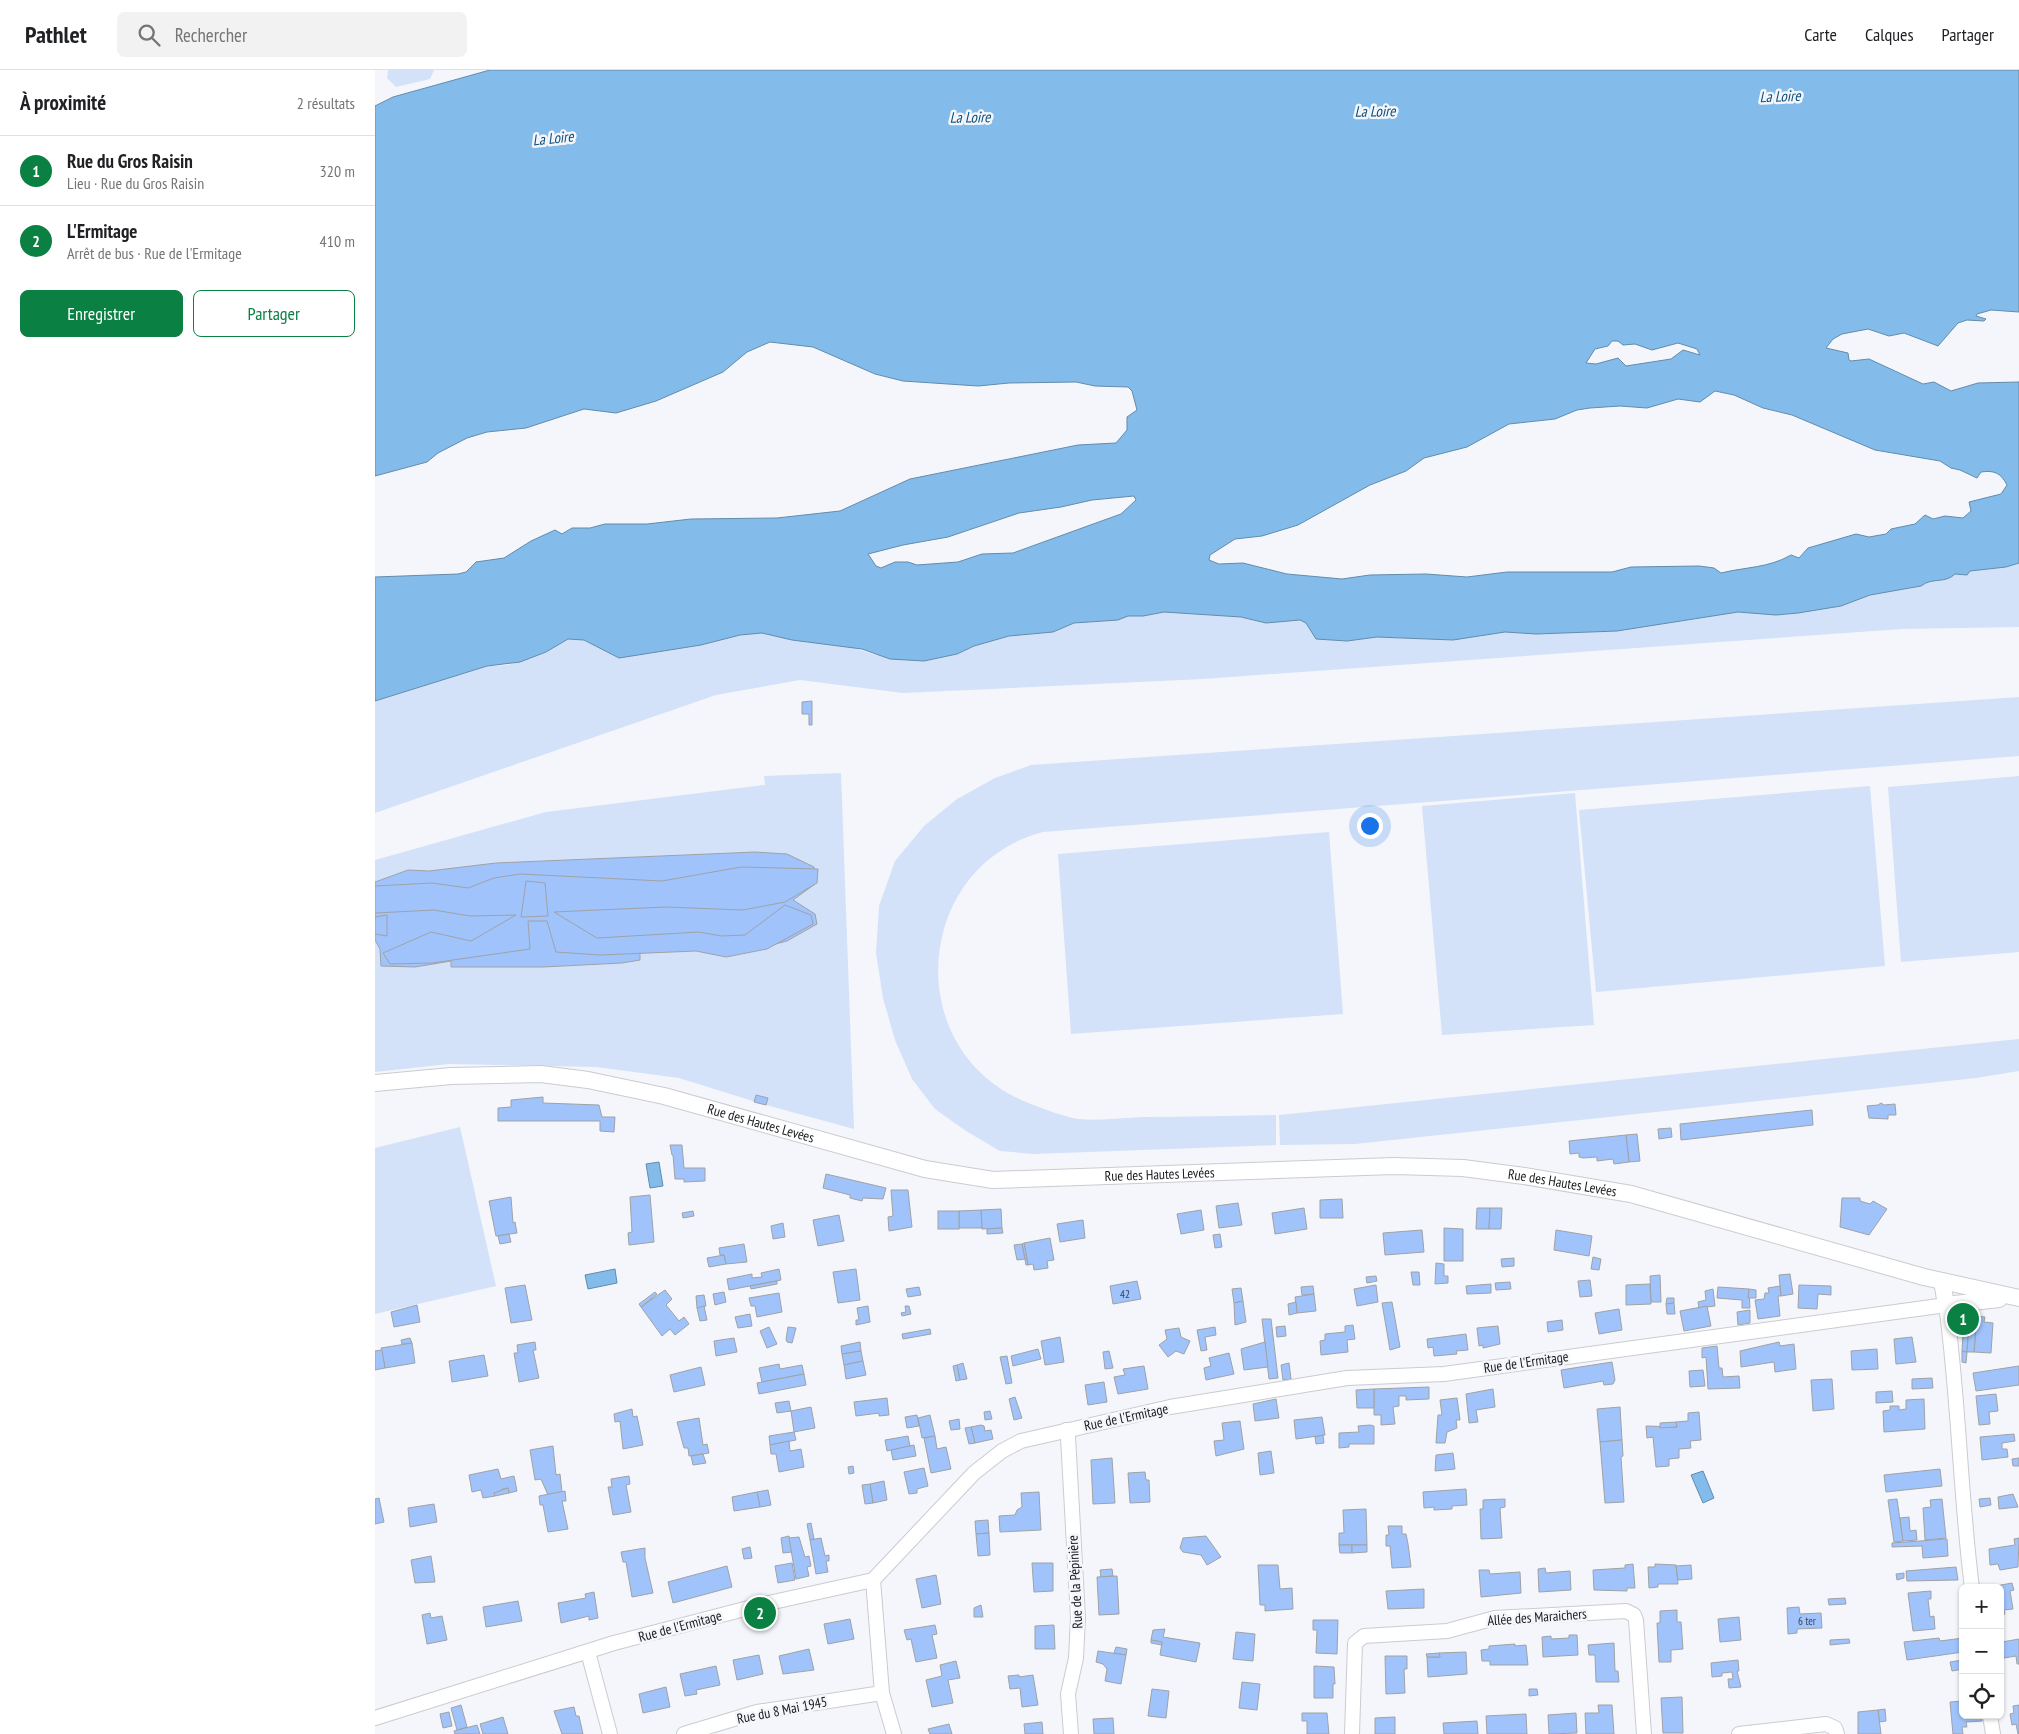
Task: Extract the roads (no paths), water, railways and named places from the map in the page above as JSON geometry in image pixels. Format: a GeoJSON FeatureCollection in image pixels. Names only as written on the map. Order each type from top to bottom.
{"type":"FeatureCollection","features":[{"type":"Feature","properties":{"kind":"street","name":"Rue des Hautes Levées"},"geometry":{"type":"LineString","coordinates":[[375,1083],[451,1076],[541,1074],[588,1080],[664,1096],[925,1169],[993,1180],[1394,1166],[1463,1168],[1631,1194],[1942,1281],[2019,1298]]}},
{"type":"Feature","properties":{"kind":"street"},"geometry":{"type":"LineString","coordinates":[[1942,1281],[1952,1347],[1961,1485],[1972,1584]]}},
{"type":"Feature","properties":{"kind":"street"},"geometry":{"type":"LineString","coordinates":[[1946,1305],[1986,1299],[2019,1298]]}},
{"type":"Feature","properties":{"kind":"street","name":"Rue de l'Ermitage"},"geometry":{"type":"LineString","coordinates":[[375,1718],[614,1643],[764,1604],[873,1580],[974,1473],[1002,1451],[1021,1441],[1170,1407],[1347,1378],[1444,1374],[1946,1305]]}},
{"type":"Feature","properties":{"kind":"street","name":"Rue de la Pépinière"},"geometry":{"type":"LineString","coordinates":[[1066,1430],[1078,1618],[1076,1658],[1068,1694],[1071,1734]]}},
{"type":"Feature","properties":{"kind":"street"},"geometry":{"type":"LineString","coordinates":[[873,1580],[882,1693],[894,1734]]}},
{"type":"Feature","properties":{"kind":"street","name":"Allée des Maraichers"},"geometry":{"type":"LineString","coordinates":[[1352,1734],[1355,1643],[1364,1636],[1447,1631],[1495,1618],[1626,1612],[1634,1615],[1636,1620],[1644,1734]]}},
{"type":"Feature","properties":{"kind":"street"},"geometry":{"type":"LineString","coordinates":[[587,1652],[610,1734]]}},
{"type":"Feature","properties":{"kind":"street","name":"Rue du 8 Mai 1945"},"geometry":{"type":"LineString","coordinates":[[684,1734],[757,1712],[882,1693]]}},
{"type":"Feature","properties":{"kind":"street"},"geometry":{"type":"LineString","coordinates":[[1991,1719],[1993,1734]]}},
{"type":"Feature","properties":{"kind":"street"},"geometry":{"type":"LineString","coordinates":[[1739,1734],[1804,1730],[1826,1724],[1835,1728],[1837,1734]]}},
{"type":"Feature","properties":{"kind":"water","name":"La Loire"},"geometry":{"type":"Polygon","coordinates":[[[490,70],[2019,70],[2019,312],[1991,310],[1977,314],[1976,316],[1986,319],[1984,321],[1967,320],[1958,323],[1938,346],[1904,333],[1889,336],[1868,329],[1842,334],[1833,339],[1826,348],[1848,353],[1849,360],[1851,361],[1869,359],[1923,384],[1934,382],[1951,391],[1978,383],[2019,382],[2019,563],[2006,567],[1970,571],[1967,575],[1955,574],[1947,579],[1925,583],[1921,586],[1870,595],[1841,606],[1798,613],[1776,615],[1738,612],[1617,631],[1536,634],[1505,632],[1453,640],[1377,637],[1347,641],[1316,639],[1306,623],[1300,620],[1266,623],[1241,617],[1164,612],[1143,616],[1128,616],[1118,620],[1074,623],[1053,632],[1009,636],[974,646],[957,654],[924,661],[890,659],[862,649],[792,640],[762,633],[740,635],[701,645],[619,658],[584,640],[568,639],[546,652],[520,662],[487,666],[375,701],[375,577],[458,574],[466,572],[476,562],[504,558],[531,541],[555,530],[562,534],[572,528],[590,528],[605,524],[647,524],[691,519],[777,518],[840,511],[910,479],[1078,445],[1116,443],[1127,430],[1127,417],[1137,410],[1132,391],[1128,387],[1095,386],[1076,382],[1009,383],[978,386],[903,381],[875,374],[813,347],[770,342],[747,352],[723,372],[656,401],[616,413],[584,409],[526,428],[487,432],[467,438],[438,453],[427,462],[375,476],[375,106],[393,97],[490,70]],[[1612,341],[1608,346],[1595,349],[1586,363],[1596,364],[1618,358],[1626,366],[1671,359],[1683,350],[1700,355],[1697,349],[1678,343],[1652,350],[1635,344],[1623,345],[1618,341],[1612,341]],[[1715,391],[1700,402],[1678,399],[1647,408],[1620,406],[1590,408],[1577,410],[1555,419],[1509,424],[1467,447],[1424,458],[1406,471],[1370,485],[1298,525],[1262,536],[1235,539],[1210,555],[1209,560],[1219,564],[1243,563],[1287,574],[1342,579],[1370,575],[1426,574],[1467,577],[1507,572],[1612,572],[1631,567],[1699,566],[1714,568],[1721,573],[1766,565],[1791,555],[1799,558],[1808,548],[1856,534],[1869,537],[1886,534],[1891,529],[1915,524],[1925,515],[1933,519],[1945,516],[1963,518],[1971,511],[1969,502],[2001,494],[2007,485],[2000,475],[1993,472],[1981,472],[1977,478],[1951,468],[1940,461],[1875,450],[1792,415],[1763,408],[1734,395],[1715,391]],[[1134,496],[1092,500],[1019,513],[948,537],[903,545],[868,554],[876,566],[881,568],[895,562],[908,562],[917,565],[958,562],[982,554],[1013,553],[1121,514],[1136,500],[1134,496]]]}},
{"type":"Feature","properties":{"kind":"water"},"geometry":{"type":"Polygon","coordinates":[[[659,1162],[663,1186],[650,1188],[646,1164],[659,1162]]]}},
{"type":"Feature","properties":{"kind":"water"},"geometry":{"type":"Polygon","coordinates":[[[615,1269],[617,1283],[588,1289],[585,1275],[615,1269]]]}},
{"type":"Feature","properties":{"kind":"water"},"geometry":{"type":"Polygon","coordinates":[[[1703,1471],[1714,1498],[1703,1503],[1691,1475],[1703,1471]]]}},
{"type":"Feature","properties":{"kind":"place","name":"Rue du Gros Raisin"},"geometry":{"type":"Point","coordinates":[1963,1319]}},
{"type":"Feature","properties":{"kind":"place","name":"L'Ermitage"},"geometry":{"type":"Point","coordinates":[760,1613]}}]}
